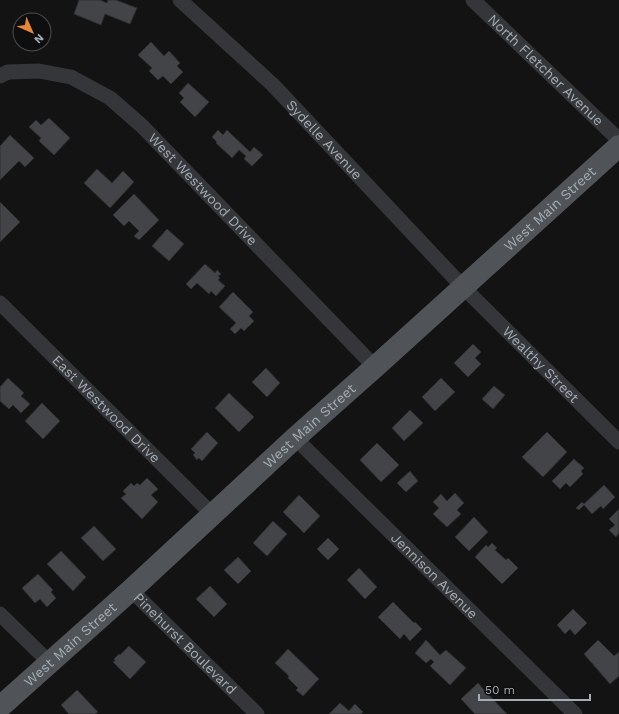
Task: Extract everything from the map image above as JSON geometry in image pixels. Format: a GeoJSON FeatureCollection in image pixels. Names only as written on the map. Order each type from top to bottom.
{"type":"FeatureCollection","features":[{"type":"Feature","properties":{"kind":"main road","name":"West Main Street"},"geometry":{"type":"LineString","coordinates":[[0,707],[213,515],[294,438],[375,367],[619,146]]}},
{"type":"Feature","properties":{"kind":"street","name":"Sydelle Avenue"},"geometry":{"type":"LineString","coordinates":[[180,0],[273,85],[463,287]]}},
{"type":"Feature","properties":{"kind":"street","name":"North Fletcher Avenue"},"geometry":{"type":"LineString","coordinates":[[473,0],[619,140]]}},
{"type":"Feature","properties":{"kind":"street","name":"West Westwood Drive"},"geometry":{"type":"LineString","coordinates":[[0,76],[8,72],[39,71],[72,77],[110,98],[142,126],[375,367]]}},
{"type":"Feature","properties":{"kind":"street","name":"Wealthy Street"},"geometry":{"type":"LineString","coordinates":[[463,287],[619,442]]}},
{"type":"Feature","properties":{"kind":"street","name":"East Westwood Drive"},"geometry":{"type":"LineString","coordinates":[[0,303],[213,515]]}},
{"type":"Feature","properties":{"kind":"street","name":"Jennison Avenue"},"geometry":{"type":"LineString","coordinates":[[294,438],[576,714]]}},
{"type":"Feature","properties":{"kind":"street","name":"Pinehurst Boulevard"},"geometry":{"type":"LineString","coordinates":[[131,590],[257,714]]}},
{"type":"Feature","properties":{"kind":"street"},"geometry":{"type":"LineString","coordinates":[[0,614],[50,663]]}},
{"type":"Feature","properties":{"kind":"building"},"geometry":{"type":"Polygon","coordinates":[[[79,0],[100,0],[107,3],[108,0],[116,0],[137,8],[130,24],[105,14],[101,25],[74,14],[79,0]]]}},
{"type":"Feature","properties":{"kind":"building"},"geometry":{"type":"Polygon","coordinates":[[[151,42],[164,56],[169,51],[180,63],[177,66],[183,72],[171,84],[163,76],[158,80],[149,71],[152,68],[138,55],[151,42]]]}},
{"type":"Feature","properties":{"kind":"building"},"geometry":{"type":"Polygon","coordinates":[[[188,83],[209,102],[195,117],[180,102],[184,98],[179,93],[188,83]]]}},
{"type":"Feature","properties":{"kind":"building"},"geometry":{"type":"Polygon","coordinates":[[[49,118],[70,138],[54,155],[39,141],[41,138],[29,127],[36,120],[41,125],[49,118]]]}},
{"type":"Feature","properties":{"kind":"building"},"geometry":{"type":"Polygon","coordinates":[[[218,130],[223,135],[227,130],[250,152],[254,147],[263,155],[252,166],[244,159],[246,156],[239,150],[232,158],[216,143],[217,142],[212,137],[218,130]]]}},
{"type":"Feature","properties":{"kind":"building"},"geometry":{"type":"Polygon","coordinates":[[[10,135],[34,158],[25,167],[19,161],[0,180],[0,146],[10,135]]]}},
{"type":"Feature","properties":{"kind":"building"},"geometry":{"type":"Polygon","coordinates":[[[97,169],[112,183],[123,171],[134,182],[110,208],[84,183],[97,169]]]}},
{"type":"Feature","properties":{"kind":"building"},"geometry":{"type":"Polygon","coordinates":[[[134,194],[159,220],[139,240],[134,236],[139,231],[129,221],[124,226],[113,215],[134,194]]]}},
{"type":"Feature","properties":{"kind":"building"},"geometry":{"type":"Polygon","coordinates":[[[0,202],[20,222],[0,242],[0,202]]]}},
{"type":"Feature","properties":{"kind":"building"},"geometry":{"type":"Polygon","coordinates":[[[167,229],[184,244],[169,261],[152,246],[167,229]]]}},
{"type":"Feature","properties":{"kind":"building"},"geometry":{"type":"Polygon","coordinates":[[[205,264],[215,273],[217,270],[221,274],[218,276],[220,278],[218,280],[225,286],[216,296],[211,291],[209,294],[197,283],[191,289],[186,284],[205,264]]]}},
{"type":"Feature","properties":{"kind":"building"},"geometry":{"type":"Polygon","coordinates":[[[233,292],[253,312],[249,316],[254,321],[244,331],[241,328],[235,334],[230,329],[236,323],[219,307],[233,292]]]}},
{"type":"Feature","properties":{"kind":"building"},"geometry":{"type":"Polygon","coordinates":[[[473,344],[481,352],[475,358],[481,364],[468,377],[454,363],[473,344]]]}},
{"type":"Feature","properties":{"kind":"building"},"geometry":{"type":"Polygon","coordinates":[[[266,368],[280,383],[267,397],[252,382],[266,368]]]}},
{"type":"Feature","properties":{"kind":"building"},"geometry":{"type":"Polygon","coordinates":[[[8,378],[24,393],[21,396],[30,404],[21,413],[13,405],[9,409],[0,401],[0,387],[8,378]]]}},
{"type":"Feature","properties":{"kind":"building"},"geometry":{"type":"Polygon","coordinates":[[[441,378],[455,392],[435,411],[422,397],[441,378]]]}},
{"type":"Feature","properties":{"kind":"building"},"geometry":{"type":"Polygon","coordinates":[[[494,386],[505,395],[493,409],[482,399],[494,386]]]}},
{"type":"Feature","properties":{"kind":"building"},"geometry":{"type":"Polygon","coordinates":[[[229,393],[254,417],[239,432],[215,408],[229,393]]]}},
{"type":"Feature","properties":{"kind":"building"},"geometry":{"type":"Polygon","coordinates":[[[42,403],[60,421],[43,439],[25,421],[42,403]]]}},
{"type":"Feature","properties":{"kind":"building"},"geometry":{"type":"Polygon","coordinates":[[[410,410],[423,423],[404,441],[392,428],[410,410]]]}},
{"type":"Feature","properties":{"kind":"building"},"geometry":{"type":"Polygon","coordinates":[[[207,432],[218,443],[202,461],[199,458],[197,460],[193,455],[195,453],[191,449],[207,432]]]}},
{"type":"Feature","properties":{"kind":"building"},"geometry":{"type":"Polygon","coordinates":[[[547,432],[567,452],[543,477],[522,457],[547,432]]]}},
{"type":"Feature","properties":{"kind":"building"},"geometry":{"type":"Polygon","coordinates":[[[377,443],[399,465],[381,482],[360,460],[377,443]]]}},
{"type":"Feature","properties":{"kind":"building"},"geometry":{"type":"Polygon","coordinates":[[[574,459],[584,468],[581,471],[583,474],[570,487],[566,483],[560,489],[552,481],[574,459]]]}},
{"type":"Feature","properties":{"kind":"building"},"geometry":{"type":"Polygon","coordinates":[[[410,471],[418,481],[406,492],[397,483],[410,471]]]}},
{"type":"Feature","properties":{"kind":"building"},"geometry":{"type":"Polygon","coordinates":[[[147,478],[158,489],[151,495],[158,502],[142,519],[121,498],[126,494],[123,491],[131,483],[134,486],[137,483],[140,485],[147,478]]]}},
{"type":"Feature","properties":{"kind":"building"},"geometry":{"type":"Polygon","coordinates":[[[604,485],[615,497],[603,509],[601,506],[592,514],[584,505],[579,510],[576,508],[582,502],[584,504],[604,485]]]}},
{"type":"Feature","properties":{"kind":"building"},"geometry":{"type":"Polygon","coordinates":[[[455,493],[464,503],[457,510],[461,514],[447,527],[433,514],[439,508],[433,502],[441,494],[447,501],[455,493]]]}},
{"type":"Feature","properties":{"kind":"building"},"geometry":{"type":"Polygon","coordinates":[[[299,495],[320,516],[304,533],[283,512],[299,495]]]}},
{"type":"Feature","properties":{"kind":"building"},"geometry":{"type":"Polygon","coordinates":[[[619,509],[619,533],[616,537],[609,530],[615,525],[609,519],[619,509]]]}},
{"type":"Feature","properties":{"kind":"building"},"geometry":{"type":"Polygon","coordinates":[[[474,517],[488,532],[469,551],[455,537],[474,517]]]}},
{"type":"Feature","properties":{"kind":"building"},"geometry":{"type":"Polygon","coordinates":[[[273,521],[287,534],[267,556],[253,543],[273,521]]]}},
{"type":"Feature","properties":{"kind":"building"},"geometry":{"type":"Polygon","coordinates":[[[94,526],[116,549],[103,561],[81,538],[94,526]]]}},
{"type":"Feature","properties":{"kind":"building"},"geometry":{"type":"Polygon","coordinates":[[[328,538],[339,549],[328,560],[317,549],[328,538]]]}},
{"type":"Feature","properties":{"kind":"building"},"geometry":{"type":"Polygon","coordinates":[[[492,543],[497,548],[495,550],[506,560],[508,558],[518,568],[502,584],[475,557],[486,545],[488,547],[492,543]]]}},
{"type":"Feature","properties":{"kind":"building"},"geometry":{"type":"Polygon","coordinates":[[[61,551],[86,577],[73,591],[47,564],[61,551]]]}},
{"type":"Feature","properties":{"kind":"building"},"geometry":{"type":"Polygon","coordinates":[[[238,557],[251,571],[238,584],[224,570],[238,557]]]}},
{"type":"Feature","properties":{"kind":"building"},"geometry":{"type":"Polygon","coordinates":[[[359,568],[377,587],[365,599],[347,580],[359,568]]]}},
{"type":"Feature","properties":{"kind":"building"},"geometry":{"type":"Polygon","coordinates":[[[38,574],[53,590],[51,592],[56,598],[47,607],[40,599],[35,603],[22,588],[38,574]]]}},
{"type":"Feature","properties":{"kind":"building"},"geometry":{"type":"Polygon","coordinates":[[[210,586],[227,604],[214,617],[196,599],[210,586]]]}},
{"type":"Feature","properties":{"kind":"building"},"geometry":{"type":"Polygon","coordinates":[[[393,602],[422,629],[410,641],[404,634],[400,639],[378,617],[393,602]]]}},
{"type":"Feature","properties":{"kind":"building"},"geometry":{"type":"Polygon","coordinates":[[[573,609],[587,623],[575,635],[570,629],[565,634],[557,625],[573,609]]]}},
{"type":"Feature","properties":{"kind":"building"},"geometry":{"type":"Polygon","coordinates":[[[426,640],[440,655],[446,650],[466,668],[450,685],[430,666],[434,662],[431,659],[426,663],[415,653],[426,640]]]}},
{"type":"Feature","properties":{"kind":"building"},"geometry":{"type":"Polygon","coordinates":[[[598,640],[614,656],[619,652],[619,676],[610,684],[584,654],[598,640]]]}},
{"type":"Feature","properties":{"kind":"building"},"geometry":{"type":"Polygon","coordinates":[[[129,646],[146,662],[130,679],[113,662],[119,654],[120,655],[129,646]]]}},
{"type":"Feature","properties":{"kind":"building"},"geometry":{"type":"Polygon","coordinates":[[[288,649],[319,679],[303,696],[296,690],[298,688],[288,678],[289,676],[275,663],[288,649]]]}},
{"type":"Feature","properties":{"kind":"building"},"geometry":{"type":"Polygon","coordinates":[[[478,683],[507,714],[475,714],[461,699],[478,683]]]}},
{"type":"Feature","properties":{"kind":"building"},"geometry":{"type":"Polygon","coordinates":[[[77,690],[98,712],[95,714],[69,714],[61,705],[77,690]]]}},
{"type":"Feature","properties":{"kind":"building"},"geometry":{"type":"Polygon","coordinates":[[[340,703],[349,711],[355,704],[363,712],[360,714],[329,714],[340,703]]]}},
{"type":"Feature","properties":{"kind":"building"},"geometry":{"type":"Polygon","coordinates":[[[340,703],[349,711],[355,704],[363,712],[360,714],[329,714],[340,703]]]}}]}
